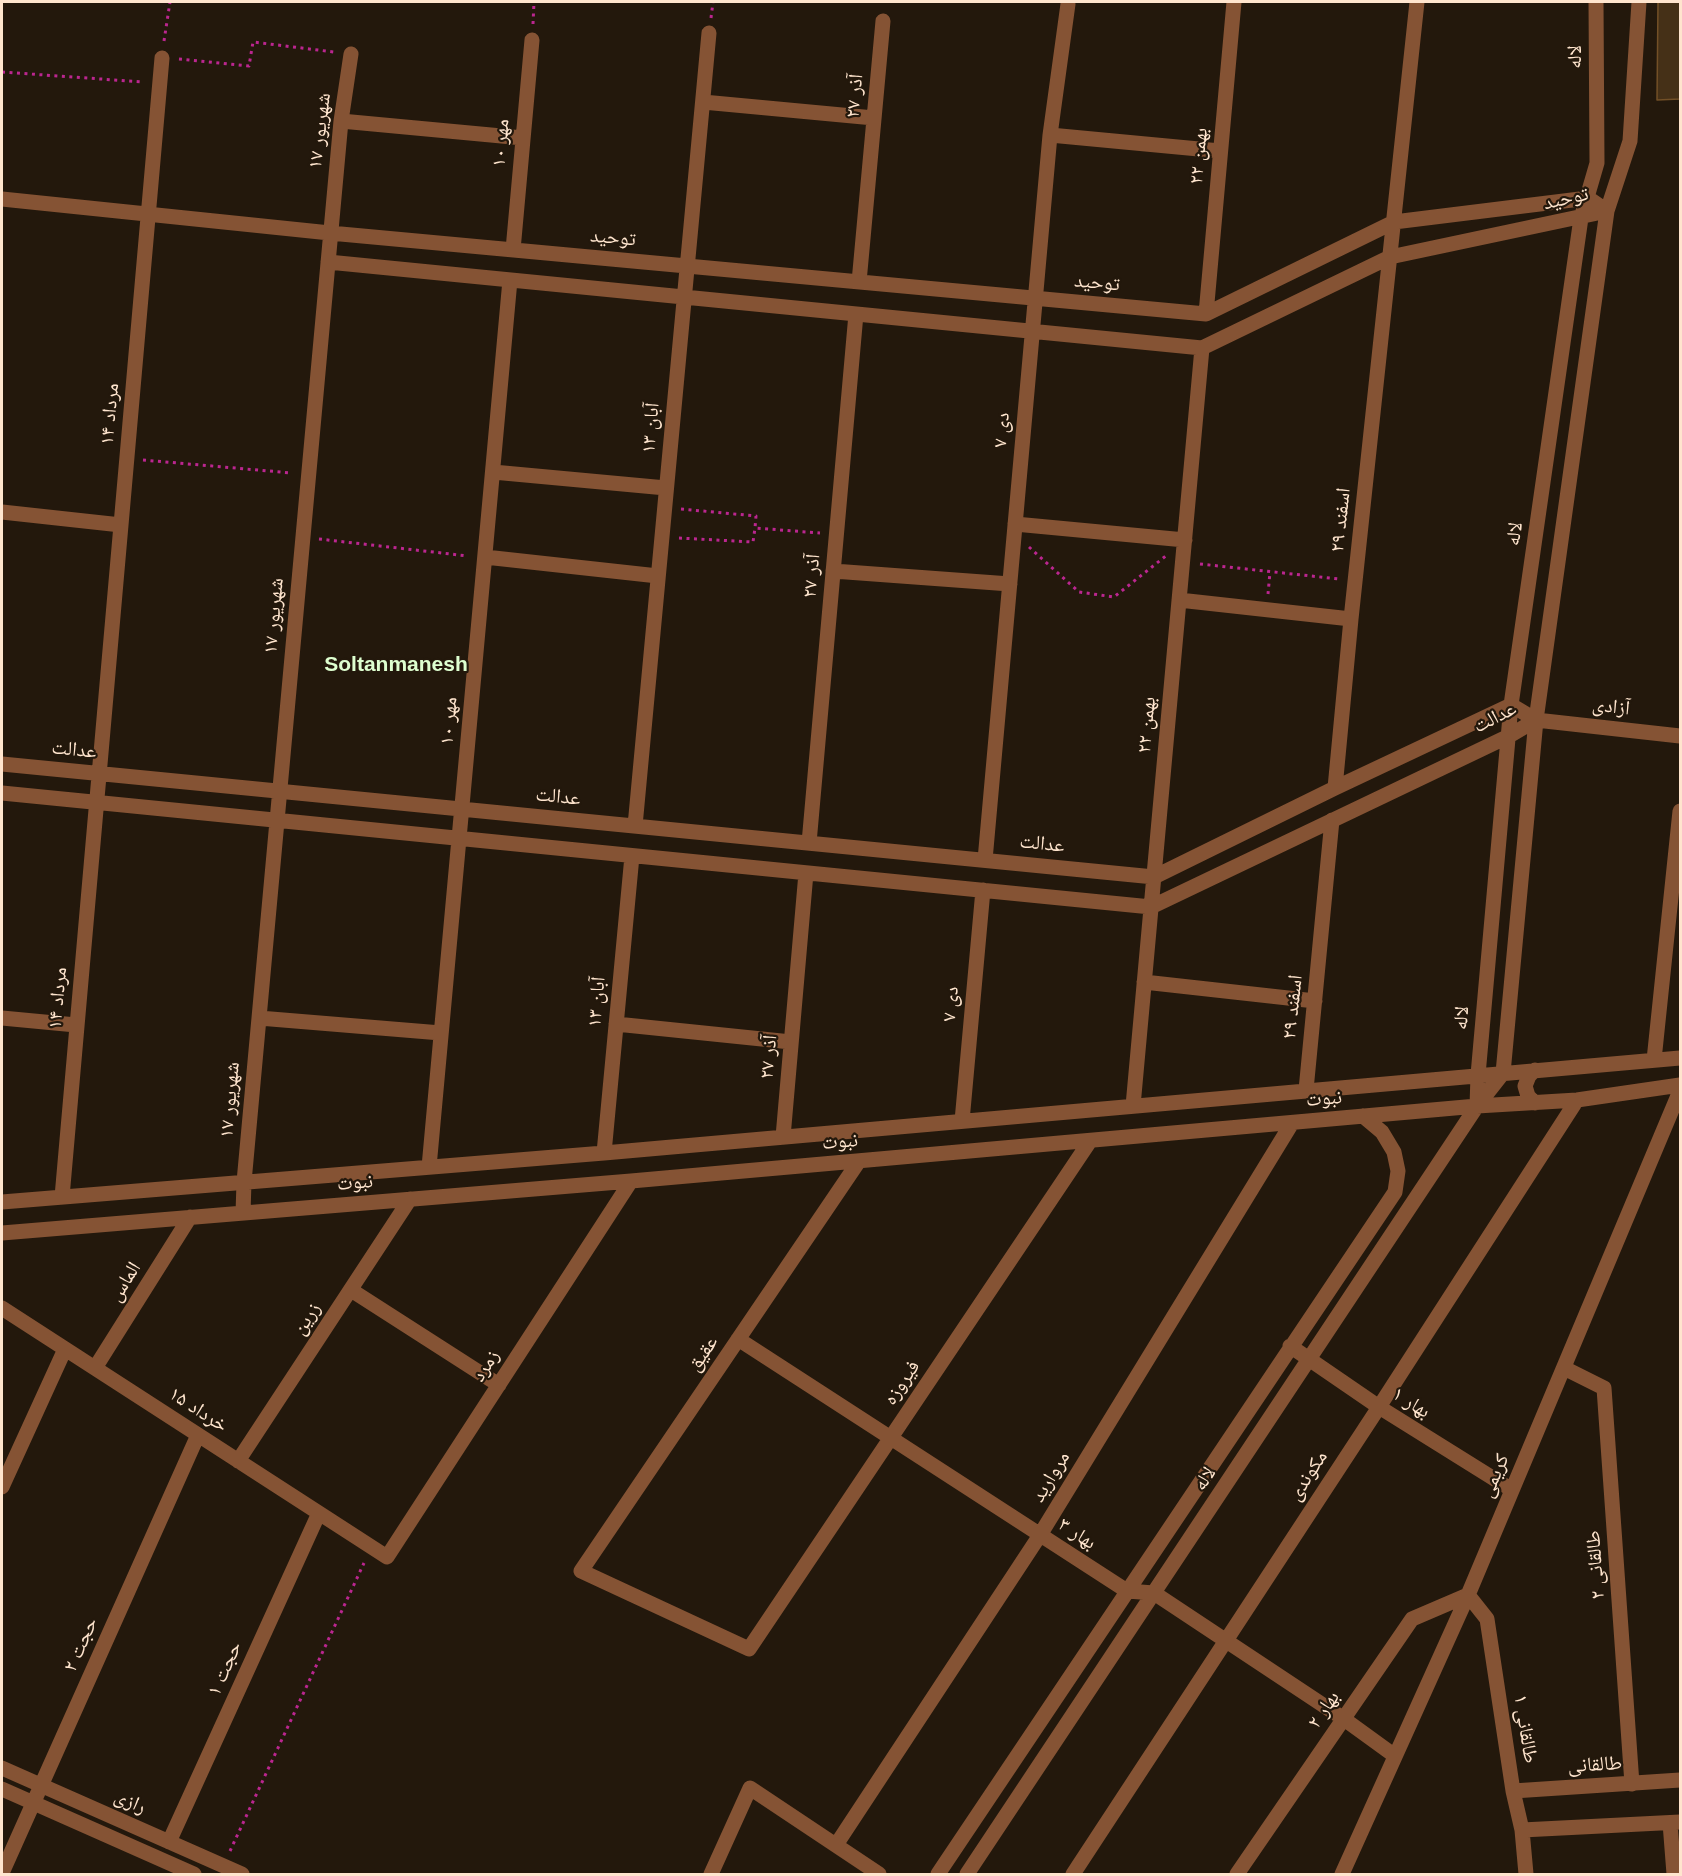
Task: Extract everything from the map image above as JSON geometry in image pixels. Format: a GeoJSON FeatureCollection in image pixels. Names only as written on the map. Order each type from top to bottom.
{"type":"FeatureCollection","features":[{"type":"Feature","properties":{"kind":"street","name":"۲۲ بهمن"},"geometry":{"type":"LineString","coordinates":[[1206,314],[1234,2]]}},
{"type":"Feature","properties":{"kind":"street"},"geometry":{"type":"LineString","coordinates":[[1394,222],[1417,2]]}},
{"type":"Feature","properties":{"kind":"street","name":"لاله"},"geometry":{"type":"LineString","coordinates":[[1477,1106],[1511,705],[1581,218],[1597,163],[1596,2]]}},
{"type":"Feature","properties":{"kind":"street"},"geometry":{"type":"LineString","coordinates":[[1503,1073],[1536,720],[1607,211],[1630,141],[1639,2]]}},
{"type":"Feature","properties":{"kind":"street","name":"۷ دی"},"geometry":{"type":"LineString","coordinates":[[985,860],[1050,135],[1068,4]]}},
{"type":"Feature","properties":{"kind":"street","name":"۲۷ آذر"},"geometry":{"type":"LineString","coordinates":[[859,282],[883,21]]}},
{"type":"Feature","properties":{"kind":"street","name":"۱۳ آبان"},"geometry":{"type":"LineString","coordinates":[[635,826],[710,33]]}},
{"type":"Feature","properties":{"kind":"street","name":"۱۰ مهر"},"geometry":{"type":"LineString","coordinates":[[513,250],[532,40]]}},
{"type":"Feature","properties":{"kind":"street","name":"۱۷ شهریور"},"geometry":{"type":"LineString","coordinates":[[243,1213],[330,233],[341,121],[351,54]]}},
{"type":"Feature","properties":{"kind":"street","name":"۱۴ مرداد"},"geometry":{"type":"LineString","coordinates":[[62,1197],[162,58]]}},
{"type":"Feature","properties":{"kind":"street"},"geometry":{"type":"LineString","coordinates":[[703,102],[874,118]]}},
{"type":"Feature","properties":{"kind":"street"},"geometry":{"type":"LineString","coordinates":[[341,121],[523,138]]}},
{"type":"Feature","properties":{"kind":"street"},"geometry":{"type":"LineString","coordinates":[[1050,135],[1220,151]]}},
{"type":"Feature","properties":{"kind":"street","name":"توحید"},"geometry":{"type":"LineString","coordinates":[[2,199],[330,233],[1206,314],[1394,222],[1588,198],[1607,211]]}},
{"type":"Feature","properties":{"kind":"street","name":"توحید"},"geometry":{"type":"LineString","coordinates":[[1202,348],[1390,258],[1607,211]]}},
{"type":"Feature","properties":{"kind":"street","name":"۲۹ اسفند"},"geometry":{"type":"LineString","coordinates":[[1335,788],[1394,222]]}},
{"type":"Feature","properties":{"kind":"street"},"geometry":{"type":"LineString","coordinates":[[328,262],[1202,348]]}},
{"type":"Feature","properties":{"kind":"street","name":"۱۰ مهر"},"geometry":{"type":"LineString","coordinates":[[429,1167],[510,280]]}},
{"type":"Feature","properties":{"kind":"street","name":"۲۷ آذر"},"geometry":{"type":"LineString","coordinates":[[809,843],[856,314]]}},
{"type":"Feature","properties":{"kind":"street","name":"۲۲ بهمن"},"geometry":{"type":"LineString","coordinates":[[1133,1106],[1202,348]]}},
{"type":"Feature","properties":{"kind":"street"},"geometry":{"type":"LineString","coordinates":[[493,472],[666,488]]}},
{"type":"Feature","properties":{"kind":"street"},"geometry":{"type":"LineString","coordinates":[[2,512],[121,525]]}},
{"type":"Feature","properties":{"kind":"street"},"geometry":{"type":"LineString","coordinates":[[1014,529],[1185,540]]}},
{"type":"Feature","properties":{"kind":"street"},"geometry":{"type":"LineString","coordinates":[[485,557],[658,576]]}},
{"type":"Feature","properties":{"kind":"street"},"geometry":{"type":"LineString","coordinates":[[833,571],[1010,584]]}},
{"type":"Feature","properties":{"kind":"street"},"geometry":{"type":"LineString","coordinates":[[1179,600],[1351,619]]}},
{"type":"Feature","properties":{"kind":"street","name":"عدالت"},"geometry":{"type":"LineString","coordinates":[[2,764],[1154,877],[1511,705],[1536,720],[1151,907]]}},
{"type":"Feature","properties":{"kind":"street","name":"آزادی"},"geometry":{"type":"LineString","coordinates":[[1536,720],[1680,736]]}},
{"type":"Feature","properties":{"kind":"street"},"geometry":{"type":"LineString","coordinates":[[2,793],[1151,907]]}},
{"type":"Feature","properties":{"kind":"street"},"geometry":{"type":"LineString","coordinates":[[1654,1060],[1680,811]]}},
{"type":"Feature","properties":{"kind":"street","name":"۲۹ اسفند"},"geometry":{"type":"LineString","coordinates":[[1306,1090],[1332,820]]}},
{"type":"Feature","properties":{"kind":"street","name":"۱۳ آبان"},"geometry":{"type":"LineString","coordinates":[[604,1153],[632,856]]}},
{"type":"Feature","properties":{"kind":"street","name":"۲۷ آذر"},"geometry":{"type":"LineString","coordinates":[[783,1137],[806,873]]}},
{"type":"Feature","properties":{"kind":"street","name":"۷ دی"},"geometry":{"type":"LineString","coordinates":[[962,1121],[983,890]]}},
{"type":"Feature","properties":{"kind":"street"},"geometry":{"type":"LineString","coordinates":[[1144,982],[1315,1001]]}},
{"type":"Feature","properties":{"kind":"street"},"geometry":{"type":"LineString","coordinates":[[2,1018],[76,1025]]}},
{"type":"Feature","properties":{"kind":"street"},"geometry":{"type":"LineString","coordinates":[[259,1018],[441,1033]]}},
{"type":"Feature","properties":{"kind":"street"},"geometry":{"type":"LineString","coordinates":[[616,1024],[791,1042]]}},
{"type":"Feature","properties":{"kind":"street","name":"نبوت"},"geometry":{"type":"LineString","coordinates":[[2,1202],[604,1153],[1680,1058]]}},
{"type":"Feature","properties":{"kind":"street"},"geometry":{"type":"LineString","coordinates":[[1535,1070],[1529,1076],[1525,1086],[1528,1096],[1535,1102]]}},
{"type":"Feature","properties":{"kind":"street","name":"لاله"},"geometry":{"type":"LineString","coordinates":[[967,1875],[1477,1106],[1503,1073]]}},
{"type":"Feature","properties":{"kind":"street","name":"نبوت"},"geometry":{"type":"LineString","coordinates":[[2,1233],[631,1181],[1477,1106],[1577,1100],[1680,1085]]}},
{"type":"Feature","properties":{"kind":"street","name":"کریمی"},"geometry":{"type":"LineString","coordinates":[[1342,1875],[1468,1595],[1680,1091]]}},
{"type":"Feature","properties":{"kind":"street","name":"مکوندی"},"geometry":{"type":"LineString","coordinates":[[1073,1875],[1577,1100]]}},
{"type":"Feature","properties":{"kind":"street","name":"لاله"},"geometry":{"type":"LineString","coordinates":[[938,1875],[1395,1192],[1398,1171],[1394,1152],[1382,1132],[1362,1116]]}},
{"type":"Feature","properties":{"kind":"street","name":"مروارید"},"geometry":{"type":"LineString","coordinates":[[836,1845],[1040,1535],[1292,1123]]}},
{"type":"Feature","properties":{"kind":"street","name":"فیروزه"},"geometry":{"type":"LineString","coordinates":[[749,1649],[1090,1141]]}},
{"type":"Feature","properties":{"kind":"street","name":"عقیق"},"geometry":{"type":"LineString","coordinates":[[749,1649],[581,1570],[859,1161]]}},
{"type":"Feature","properties":{"kind":"street","name":"زمرد"},"geometry":{"type":"LineString","coordinates":[[371,1547],[387,1557],[631,1181]]}},
{"type":"Feature","properties":{"kind":"street","name":"زرین"},"geometry":{"type":"LineString","coordinates":[[238,1461],[410,1199]]}},
{"type":"Feature","properties":{"kind":"street","name":"الماس"},"geometry":{"type":"LineString","coordinates":[[95,1368],[190,1217]]}},
{"type":"Feature","properties":{"kind":"street"},"geometry":{"type":"LineString","coordinates":[[351,1290],[499,1384]]}},
{"type":"Feature","properties":{"kind":"street","name":"۱۵ خرداد"},"geometry":{"type":"LineString","coordinates":[[2,1308],[371,1547]]}},
{"type":"Feature","properties":{"kind":"street","name":"بهار ۳"},"geometry":{"type":"LineString","coordinates":[[738,1339],[1127,1591],[1154,1593],[1344,1719],[1395,1756]]}},
{"type":"Feature","properties":{"kind":"street","name":"بهار ۱"},"geometry":{"type":"LineString","coordinates":[[1290,1346],[1379,1407],[1512,1490]]}},
{"type":"Feature","properties":{"kind":"street"},"geometry":{"type":"LineString","coordinates":[[2,1487],[65,1348]]}},
{"type":"Feature","properties":{"kind":"street","name":"طالقانی ۲"},"geometry":{"type":"LineString","coordinates":[[1564,1368],[1604,1388],[1632,1784]]}},
{"type":"Feature","properties":{"kind":"street","name":"حجت ۲"},"geometry":{"type":"LineString","coordinates":[[2,1873],[198,1435]]}},
{"type":"Feature","properties":{"kind":"street","name":"حجت ۱"},"geometry":{"type":"LineString","coordinates":[[169,1842],[319,1513]]}},
{"type":"Feature","properties":{"kind":"street","name":"بهار ۲"},"geometry":{"type":"LineString","coordinates":[[1237,1875],[1412,1619],[1468,1595]]}},
{"type":"Feature","properties":{"kind":"street","name":"طالقانی ۱"},"geometry":{"type":"LineString","coordinates":[[1468,1595],[1487,1619],[1513,1791],[1522,1830],[1526,1875]]}},
{"type":"Feature","properties":{"kind":"street","name":"رازی"},"geometry":{"type":"LineString","coordinates":[[2,1768],[242,1875]]}},
{"type":"Feature","properties":{"kind":"street","name":"طالقانی"},"geometry":{"type":"LineString","coordinates":[[1513,1791],[1680,1780]]}},
{"type":"Feature","properties":{"kind":"street"},"geometry":{"type":"LineString","coordinates":[[711,1875],[750,1788],[879,1875]]}},
{"type":"Feature","properties":{"kind":"street","name":"رازی"},"geometry":{"type":"LineString","coordinates":[[2,1789],[185,1873]]}},
{"type":"Feature","properties":{"kind":"street"},"geometry":{"type":"LineString","coordinates":[[1522,1830],[1675,1822],[1674,1875]]}},
{"type":"Feature","properties":{"kind":"street"},"geometry":{"type":"LineString","coordinates":[[185,1873],[191,1852]]}},
{"type":"Feature","properties":{"kind":"path"},"geometry":{"type":"LineString","coordinates":[[170,2],[162,58],[249,66],[253,42],[351,54]]}},
{"type":"Feature","properties":{"kind":"path"},"geometry":{"type":"LineString","coordinates":[[532,40],[534,2]]}},
{"type":"Feature","properties":{"kind":"path"},"geometry":{"type":"LineString","coordinates":[[2,72],[160,83]]}},
{"type":"Feature","properties":{"kind":"path"},"geometry":{"type":"LineString","coordinates":[[127,458],[309,474]]}},
{"type":"Feature","properties":{"kind":"path"},"geometry":{"type":"LineString","coordinates":[[662,537],[753,542],[756,516],[664,508]]}},
{"type":"Feature","properties":{"kind":"path"},"geometry":{"type":"LineString","coordinates":[[755,528],[837,534]]}},
{"type":"Feature","properties":{"kind":"path"},"geometry":{"type":"LineString","coordinates":[[1014,529],[1079,592],[1114,597],[1185,540]]}},
{"type":"Feature","properties":{"kind":"path"},"geometry":{"type":"LineString","coordinates":[[303,537],[485,557]]}},
{"type":"Feature","properties":{"kind":"path"},"geometry":{"type":"LineString","coordinates":[[1183,562],[1356,581]]}},
{"type":"Feature","properties":{"kind":"path"},"geometry":{"type":"LineString","coordinates":[[1267,609],[1270,572]]}},
{"type":"Feature","properties":{"kind":"path"},"geometry":{"type":"LineString","coordinates":[[223,1866],[371,1547]]}},
{"type":"Feature","properties":{"kind":"building"},"geometry":{"type":"Polygon","coordinates":[[[1658,2],[1680,2],[1680,99],[1657,100],[1658,2]]]}},
{"type":"Feature","properties":{"kind":"district","name":"Soltanmanesh"},"geometry":{"type":"Point","coordinates":[396,665]}}]}
